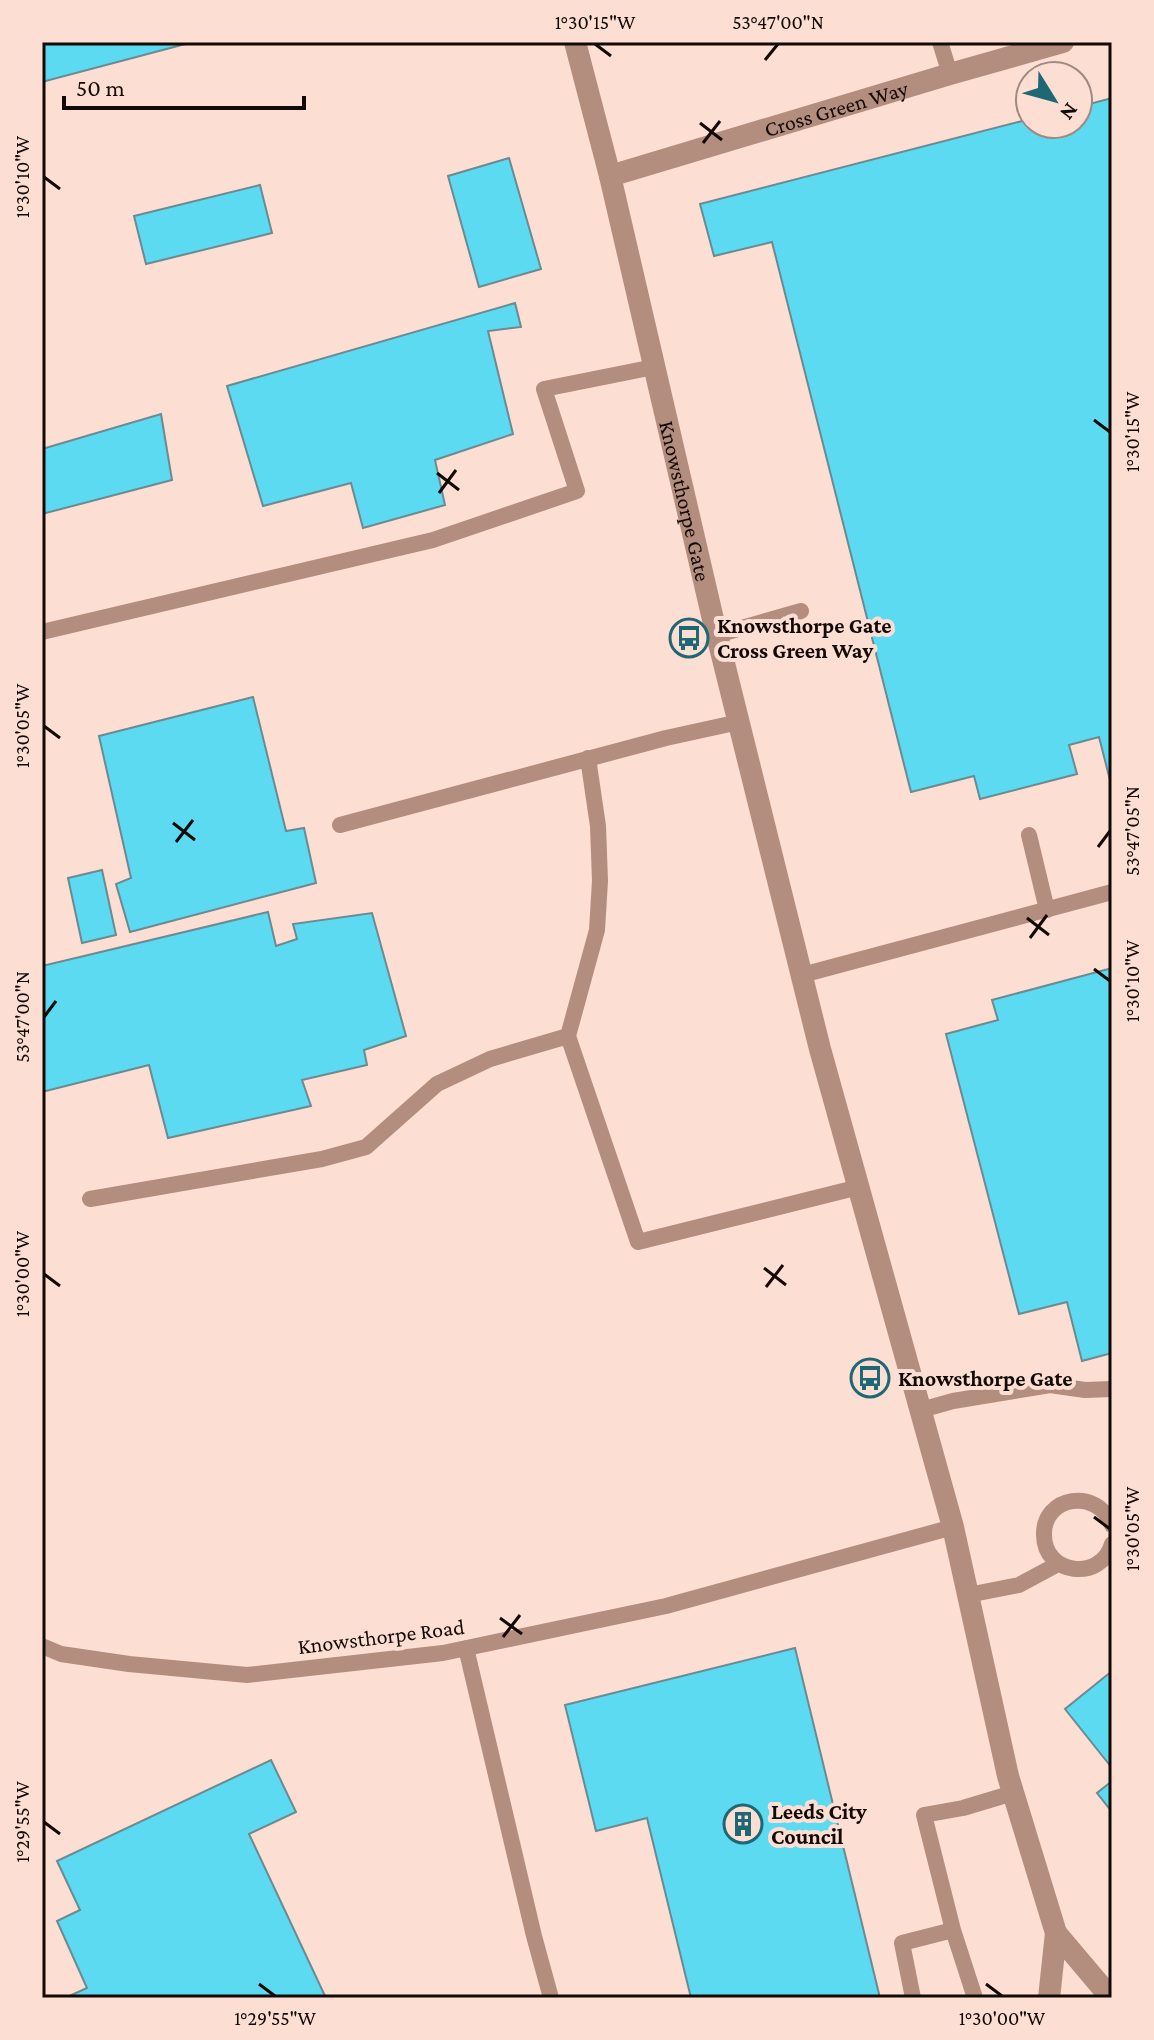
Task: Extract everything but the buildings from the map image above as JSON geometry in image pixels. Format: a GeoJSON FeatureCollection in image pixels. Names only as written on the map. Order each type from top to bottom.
{"type":"FeatureCollection","features":[{"type":"Feature","properties":{"kind":"street","name":"Knowsthorpe Gate"},"geometry":{"type":"LineString","coordinates":[[575,42],[820,1049],[953,1527],[1013,1793],[1056,1933],[1111,1998]]}},
{"type":"Feature","properties":{"kind":"street","name":"Cross Green Way"},"geometry":{"type":"LineString","coordinates":[[610,176],[1063,42]]}},
{"type":"Feature","properties":{"kind":"street","name":"Knowsthorpe Gate"},"geometry":{"type":"LineString","coordinates":[[1049,1998],[1056,1933]]}},
{"type":"Feature","properties":{"kind":"lane"},"geometry":{"type":"LineString","coordinates":[[940,42],[950,74]]}},
{"type":"Feature","properties":{"kind":"lane"},"geometry":{"type":"LineString","coordinates":[[42,632],[433,540],[577,491],[544,389],[654,367]]}},
{"type":"Feature","properties":{"kind":"lane"},"geometry":{"type":"LineString","coordinates":[[717,635],[801,611]]}},
{"type":"Feature","properties":{"kind":"lane"},"geometry":{"type":"LineString","coordinates":[[340,825],[588,758],[739,722]]}},
{"type":"Feature","properties":{"kind":"lane"},"geometry":{"type":"LineString","coordinates":[[588,758],[598,826],[600,881],[597,930],[568,1036],[638,1242],[859,1187]]}},
{"type":"Feature","properties":{"kind":"lane"},"geometry":{"type":"LineString","coordinates":[[1029,835],[1047,910]]}},
{"type":"Feature","properties":{"kind":"lane"},"geometry":{"type":"LineString","coordinates":[[802,975],[1112,892]]}},
{"type":"Feature","properties":{"kind":"lane"},"geometry":{"type":"LineString","coordinates":[[90,1199],[322,1159],[366,1147],[437,1084],[490,1059],[568,1036]]}},
{"type":"Feature","properties":{"kind":"lane"},"geometry":{"type":"LineString","coordinates":[[921,1410],[953,1401],[1050,1385],[1085,1390],[1112,1389]]}},
{"type":"Feature","properties":{"kind":"lane"},"geometry":{"type":"LineString","coordinates":[[1112,1525],[1103,1509],[1093,1503],[1071,1501],[1052,1512],[1043,1533],[1049,1555],[1069,1569],[1093,1567],[1102,1561],[1112,1544]]}},
{"type":"Feature","properties":{"kind":"lane","name":"Knowsthorpe Road"},"geometry":{"type":"LineString","coordinates":[[42,1646],[61,1654],[115,1662],[247,1675],[443,1653],[666,1606],[953,1527]]}},
{"type":"Feature","properties":{"kind":"lane"},"geometry":{"type":"LineString","coordinates":[[968,1595],[1019,1585],[1058,1564]]}},
{"type":"Feature","properties":{"kind":"lane"},"geometry":{"type":"LineString","coordinates":[[466,1648],[551,1998]]}},
{"type":"Feature","properties":{"kind":"lane"},"geometry":{"type":"LineString","coordinates":[[975,1998],[953,1930],[924,1815],[963,1808],[1013,1793]]}},
{"type":"Feature","properties":{"kind":"lane"},"geometry":{"type":"LineString","coordinates":[[913,1998],[902,1943],[953,1930]]}},
{"type":"Feature","properties":{"kind":"place","name":"Knowsthorpe Gate Cross Green Way"},"geometry":{"type":"Point","coordinates":[689,638]}},
{"type":"Feature","properties":{"kind":"place","name":"Knowsthorpe Gate"},"geometry":{"type":"Point","coordinates":[870,1378]}},
{"type":"Feature","properties":{"kind":"place","name":"Leeds City Council"},"geometry":{"type":"Point","coordinates":[743,1824]}}]}
